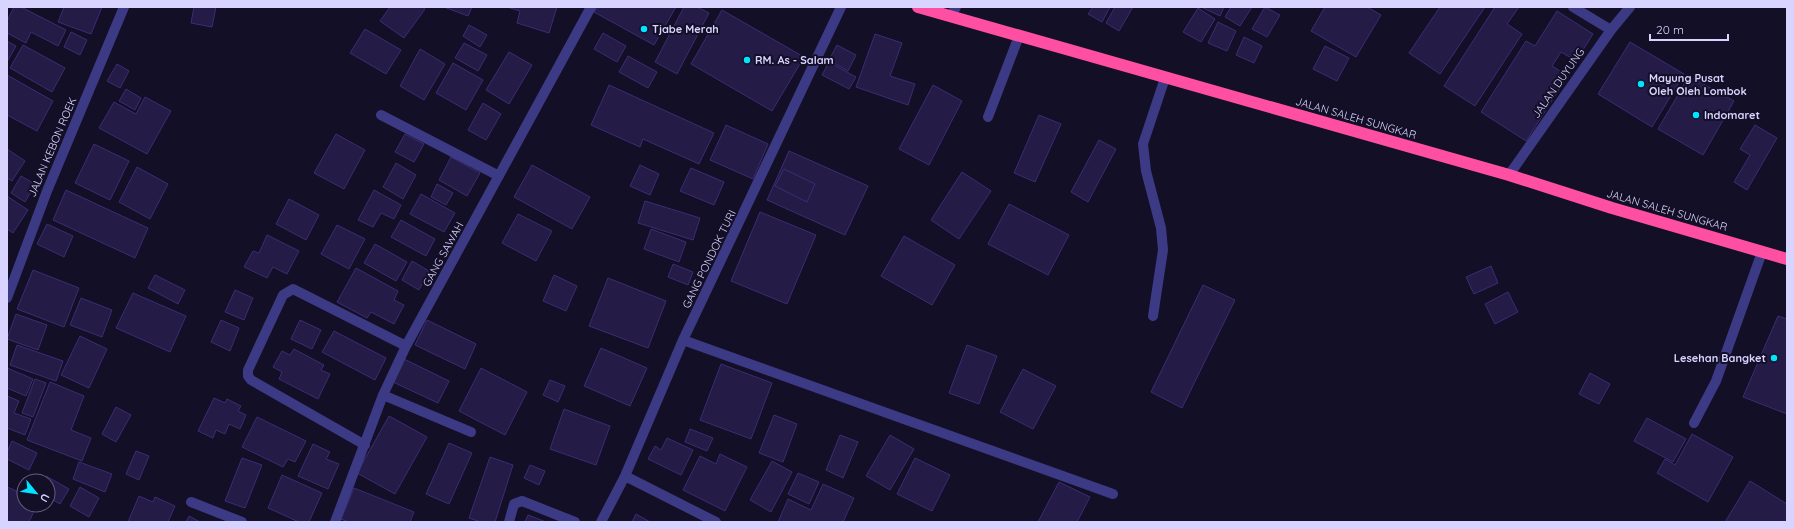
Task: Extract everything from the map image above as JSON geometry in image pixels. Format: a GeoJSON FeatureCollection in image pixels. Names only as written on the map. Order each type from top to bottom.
{"type":"FeatureCollection","features":[{"type":"Feature","properties":{"kind":"highway","name":"JALAN SALEH SUNGKAR"},"geometry":{"type":"LineString","coordinates":[[918,7],[953,11],[1019,36],[1509,175],[1612,208],[1787,259]]}},
{"type":"Feature","properties":{"kind":"street","name":"JALAN KEBON ROEK"},"geometry":{"type":"LineString","coordinates":[[7,298],[47,191],[124,7]]}},
{"type":"Feature","properties":{"kind":"street","name":"GANG SAWAH"},"geometry":{"type":"LineString","coordinates":[[335,522],[383,396],[406,346],[591,7]]}},
{"type":"Feature","properties":{"kind":"street","name":"GANG PONDOK TURI"},"geometry":{"type":"LineString","coordinates":[[601,522],[625,476],[683,340],[841,7]]}},
{"type":"Feature","properties":{"kind":"street"},"geometry":{"type":"LineString","coordinates":[[1573,7],[1611,30]]}},
{"type":"Feature","properties":{"kind":"street","name":"JALAN DUYUNG"},"geometry":{"type":"LineString","coordinates":[[1509,175],[1611,30],[1630,7]]}},
{"type":"Feature","properties":{"kind":"street"},"geometry":{"type":"LineString","coordinates":[[988,117],[1019,36]]}},
{"type":"Feature","properties":{"kind":"street"},"geometry":{"type":"LineString","coordinates":[[1152,316],[1163,250],[1161,228],[1146,171],[1143,144],[1165,78]]}},
{"type":"Feature","properties":{"kind":"street"},"geometry":{"type":"LineString","coordinates":[[381,115],[499,176]]}},
{"type":"Feature","properties":{"kind":"street"},"geometry":{"type":"LineString","coordinates":[[1694,423],[1716,381],[1762,252]]}},
{"type":"Feature","properties":{"kind":"street"},"geometry":{"type":"LineString","coordinates":[[365,445],[251,380],[248,376],[248,370],[283,295],[293,289],[406,346]]}},
{"type":"Feature","properties":{"kind":"street"},"geometry":{"type":"LineString","coordinates":[[683,340],[1113,494]]}},
{"type":"Feature","properties":{"kind":"street"},"geometry":{"type":"LineString","coordinates":[[383,396],[471,432]]}},
{"type":"Feature","properties":{"kind":"street"},"geometry":{"type":"LineString","coordinates":[[625,476],[716,522]]}},
{"type":"Feature","properties":{"kind":"street"},"geometry":{"type":"LineString","coordinates":[[191,502],[242,522]]}},
{"type":"Feature","properties":{"kind":"street"},"geometry":{"type":"LineString","coordinates":[[508,522],[514,504],[522,502],[575,522]]}},
{"type":"Feature","properties":{"kind":"building"},"geometry":{"type":"Polygon","coordinates":[[[14,7],[21,7],[66,30],[58,46],[31,32],[26,43],[7,33],[7,21],[14,7]]]}},
{"type":"Feature","properties":{"kind":"building"},"geometry":{"type":"Polygon","coordinates":[[[64,7],[102,7],[91,34],[58,22],[64,7]]]}},
{"type":"Feature","properties":{"kind":"building"},"geometry":{"type":"Polygon","coordinates":[[[194,7],[216,7],[212,27],[191,23],[194,7]]]}},
{"type":"Feature","properties":{"kind":"building"},"geometry":{"type":"Polygon","coordinates":[[[390,7],[422,7],[425,9],[404,38],[380,21],[390,7]]]}},
{"type":"Feature","properties":{"kind":"building"},"geometry":{"type":"Polygon","coordinates":[[[444,7],[472,7],[468,16],[444,7]]]}},
{"type":"Feature","properties":{"kind":"building"},"geometry":{"type":"Polygon","coordinates":[[[507,7],[557,7],[549,33],[517,23],[520,11],[507,7]]]}},
{"type":"Feature","properties":{"kind":"building","name":"Tjabe Merah"},"geometry":{"type":"Polygon","coordinates":[[[597,7],[676,7],[654,45],[594,12],[597,7]]]}},
{"type":"Feature","properties":{"kind":"building"},"geometry":{"type":"Polygon","coordinates":[[[684,7],[697,7],[709,13],[677,74],[655,62],[684,7]]]}},
{"type":"Feature","properties":{"kind":"building"},"geometry":{"type":"Polygon","coordinates":[[[1093,7],[1110,7],[1102,22],[1088,14],[1093,7]]]}},
{"type":"Feature","properties":{"kind":"building"},"geometry":{"type":"Polygon","coordinates":[[[1115,7],[1133,7],[1119,31],[1106,23],[1115,7]]]}},
{"type":"Feature","properties":{"kind":"building"},"geometry":{"type":"Polygon","coordinates":[[[1201,7],[1224,7],[1220,16],[1201,7]]]}},
{"type":"Feature","properties":{"kind":"building"},"geometry":{"type":"Polygon","coordinates":[[[1231,7],[1252,7],[1240,26],[1225,17],[1231,7]]]}},
{"type":"Feature","properties":{"kind":"building"},"geometry":{"type":"Polygon","coordinates":[[[1265,7],[1280,15],[1267,37],[1252,29],[1265,7]]]}},
{"type":"Feature","properties":{"kind":"building"},"geometry":{"type":"Polygon","coordinates":[[[1325,7],[1367,7],[1381,15],[1356,57],[1311,31],[1325,7]]]}},
{"type":"Feature","properties":{"kind":"building"},"geometry":{"type":"Polygon","coordinates":[[[1440,7],[1485,7],[1440,74],[1409,53],[1440,7]]]}},
{"type":"Feature","properties":{"kind":"building"},"geometry":{"type":"Polygon","coordinates":[[[1495,7],[1519,7],[1507,24],[1522,34],[1475,106],[1444,86],[1495,7]]]}},
{"type":"Feature","properties":{"kind":"building"},"geometry":{"type":"Polygon","coordinates":[[[1198,8],[1215,19],[1201,42],[1183,32],[1198,8]]]}},
{"type":"Feature","properties":{"kind":"building","name":"RM. As - Salam"},"geometry":{"type":"Polygon","coordinates":[[[722,10],[804,57],[772,111],[691,64],[722,10]]]}},
{"type":"Feature","properties":{"kind":"building"},"geometry":{"type":"Polygon","coordinates":[[[1557,11],[1593,34],[1576,61],[1561,52],[1552,66],[1568,76],[1526,141],[1481,112],[1526,41],[1535,46],[1557,11]]]}},
{"type":"Feature","properties":{"kind":"building"},"geometry":{"type":"Polygon","coordinates":[[[1218,22],[1236,31],[1227,51],[1208,43],[1218,22]]]}},
{"type":"Feature","properties":{"kind":"building"},"geometry":{"type":"Polygon","coordinates":[[[469,25],[487,35],[480,47],[463,36],[469,25]]]}},
{"type":"Feature","properties":{"kind":"building"},"geometry":{"type":"Polygon","coordinates":[[[365,29],[401,50],[386,74],[350,53],[365,29]]]}},
{"type":"Feature","properties":{"kind":"building"},"geometry":{"type":"Polygon","coordinates":[[[71,32],[87,40],[80,55],[64,47],[71,32]]]}},
{"type":"Feature","properties":{"kind":"building"},"geometry":{"type":"Polygon","coordinates":[[[603,33],[626,46],[617,62],[594,49],[603,33]]]}},
{"type":"Feature","properties":{"kind":"building"},"geometry":{"type":"Polygon","coordinates":[[[875,34],[902,43],[890,76],[915,84],[908,105],[856,87],[875,34]]]}},
{"type":"Feature","properties":{"kind":"building"},"geometry":{"type":"Polygon","coordinates":[[[1244,37],[1262,46],[1254,63],[1236,55],[1244,37]]]}},
{"type":"Feature","properties":{"kind":"building"},"geometry":{"type":"Polygon","coordinates":[[[7,41],[16,46],[7,62],[7,41]]]}},
{"type":"Feature","properties":{"kind":"building","name":"Mayung Pusat Oleh Oleh Lombok"},"geometry":{"type":"Polygon","coordinates":[[[1630,42],[1684,74],[1652,127],[1598,94],[1630,42]]]}},
{"type":"Feature","properties":{"kind":"building"},"geometry":{"type":"Polygon","coordinates":[[[464,43],[487,55],[478,71],[455,58],[464,43]]]}},
{"type":"Feature","properties":{"kind":"building"},"geometry":{"type":"Polygon","coordinates":[[[23,45],[65,68],[52,92],[10,68],[23,45]]]}},
{"type":"Feature","properties":{"kind":"building"},"geometry":{"type":"Polygon","coordinates":[[[837,45],[856,55],[848,71],[829,60],[837,45]]]}},
{"type":"Feature","properties":{"kind":"building"},"geometry":{"type":"Polygon","coordinates":[[[1325,46],[1349,58],[1337,81],[1313,69],[1325,46]]]}},
{"type":"Feature","properties":{"kind":"building"},"geometry":{"type":"Polygon","coordinates":[[[420,49],[445,64],[424,100],[400,86],[420,49]]]}},
{"type":"Feature","properties":{"kind":"building"},"geometry":{"type":"Polygon","coordinates":[[[509,52],[532,65],[509,104],[486,90],[509,52]]]}},
{"type":"Feature","properties":{"kind":"building"},"geometry":{"type":"Polygon","coordinates":[[[628,56],[657,72],[648,88],[619,72],[628,56]]]}},
{"type":"Feature","properties":{"kind":"building"},"geometry":{"type":"Polygon","coordinates":[[[829,62],[856,77],[849,89],[822,75],[829,62]]]}},
{"type":"Feature","properties":{"kind":"building"},"geometry":{"type":"Polygon","coordinates":[[[453,63],[483,80],[466,110],[436,93],[453,63]]]}},
{"type":"Feature","properties":{"kind":"building"},"geometry":{"type":"Polygon","coordinates":[[[117,64],[129,71],[120,88],[107,81],[117,64]]]}},
{"type":"Feature","properties":{"kind":"building"},"geometry":{"type":"Polygon","coordinates":[[[7,75],[53,101],[37,131],[7,115],[7,75]]]}},
{"type":"Feature","properties":{"kind":"building","name":"Indomaret"},"geometry":{"type":"Polygon","coordinates":[[[1689,76],[1734,101],[1703,155],[1658,129],[1689,76]]]}},
{"type":"Feature","properties":{"kind":"building"},"geometry":{"type":"Polygon","coordinates":[[[609,85],[714,133],[699,164],[643,139],[640,147],[591,125],[609,85]]]}},
{"type":"Feature","properties":{"kind":"building"},"geometry":{"type":"Polygon","coordinates":[[[933,85],[962,101],[929,165],[899,149],[933,85]]]}},
{"type":"Feature","properties":{"kind":"building"},"geometry":{"type":"Polygon","coordinates":[[[126,89],[141,98],[135,110],[119,101],[126,89]]]}},
{"type":"Feature","properties":{"kind":"building"},"geometry":{"type":"Polygon","coordinates":[[[145,97],[171,111],[147,154],[99,128],[114,102],[136,114],[145,97]]]}},
{"type":"Feature","properties":{"kind":"building"},"geometry":{"type":"Polygon","coordinates":[[[483,103],[501,114],[486,140],[468,130],[483,103]]]}},
{"type":"Feature","properties":{"kind":"building"},"geometry":{"type":"Polygon","coordinates":[[[1039,115],[1061,124],[1035,182],[1014,173],[1039,115]]]}},
{"type":"Feature","properties":{"kind":"building"},"geometry":{"type":"Polygon","coordinates":[[[726,125],[768,144],[753,179],[710,160],[726,125]]]}},
{"type":"Feature","properties":{"kind":"building"},"geometry":{"type":"Polygon","coordinates":[[[1755,125],[1777,138],[1747,190],[1734,182],[1750,155],[1740,149],[1755,125]]]}},
{"type":"Feature","properties":{"kind":"building"},"geometry":{"type":"Polygon","coordinates":[[[336,134],[365,150],[344,189],[314,173],[336,134]]]}},
{"type":"Feature","properties":{"kind":"building"},"geometry":{"type":"Polygon","coordinates":[[[405,134],[424,144],[414,162],[395,152],[405,134]]]}},
{"type":"Feature","properties":{"kind":"building"},"geometry":{"type":"Polygon","coordinates":[[[1099,140],[1116,149],[1088,202],[1071,192],[1099,140]]]}},
{"type":"Feature","properties":{"kind":"building"},"geometry":{"type":"Polygon","coordinates":[[[94,144],[129,161],[110,200],[75,183],[94,144]]]}},
{"type":"Feature","properties":{"kind":"building"},"geometry":{"type":"Polygon","coordinates":[[[7,149],[25,161],[12,181],[7,178],[7,149]]]}},
{"type":"Feature","properties":{"kind":"building"},"geometry":{"type":"Polygon","coordinates":[[[789,151],[868,186],[845,235],[767,200],[789,151]]]}},
{"type":"Feature","properties":{"kind":"building"},"geometry":{"type":"Polygon","coordinates":[[[451,157],[480,173],[467,196],[439,180],[451,157]]]}},
{"type":"Feature","properties":{"kind":"building"},"geometry":{"type":"Polygon","coordinates":[[[396,163],[416,175],[403,199],[383,187],[396,163]]]}},
{"type":"Feature","properties":{"kind":"building"},"geometry":{"type":"Polygon","coordinates":[[[532,165],[590,197],[572,229],[514,197],[532,165]]]}},
{"type":"Feature","properties":{"kind":"building"},"geometry":{"type":"Polygon","coordinates":[[[640,165],[659,174],[650,195],[630,186],[640,165]]]}},
{"type":"Feature","properties":{"kind":"building"},"geometry":{"type":"Polygon","coordinates":[[[137,167],[168,184],[150,219],[119,202],[137,167]]]}},
{"type":"Feature","properties":{"kind":"building"},"geometry":{"type":"Polygon","coordinates":[[[691,168],[724,182],[714,205],[680,191],[691,168]]]}},
{"type":"Feature","properties":{"kind":"building"},"geometry":{"type":"Polygon","coordinates":[[[784,169],[815,184],[807,202],[775,186],[784,169]]]}},
{"type":"Feature","properties":{"kind":"building"},"geometry":{"type":"Polygon","coordinates":[[[962,172],[991,191],[959,239],[931,220],[962,172]]]}},
{"type":"Feature","properties":{"kind":"building"},"geometry":{"type":"Polygon","coordinates":[[[21,176],[35,184],[25,202],[11,193],[21,176]]]}},
{"type":"Feature","properties":{"kind":"building"},"geometry":{"type":"Polygon","coordinates":[[[437,184],[453,193],[446,205],[431,197],[437,184]]]}},
{"type":"Feature","properties":{"kind":"building"},"geometry":{"type":"Polygon","coordinates":[[[66,190],[148,228],[135,258],[53,220],[66,190]]]}},
{"type":"Feature","properties":{"kind":"building"},"geometry":{"type":"Polygon","coordinates":[[[374,190],[401,205],[394,219],[381,213],[373,227],[358,220],[374,190]]]}},
{"type":"Feature","properties":{"kind":"building"},"geometry":{"type":"Polygon","coordinates":[[[421,194],[455,213],[444,232],[410,214],[421,194]]]}},
{"type":"Feature","properties":{"kind":"building"},"geometry":{"type":"Polygon","coordinates":[[[7,196],[28,210],[13,233],[7,229],[7,196]]]}},
{"type":"Feature","properties":{"kind":"building"},"geometry":{"type":"Polygon","coordinates":[[[289,199],[319,215],[306,240],[276,224],[289,199]]]}},
{"type":"Feature","properties":{"kind":"building"},"geometry":{"type":"Polygon","coordinates":[[[645,201],[700,218],[693,240],[638,223],[645,201]]]}},
{"type":"Feature","properties":{"kind":"building"},"geometry":{"type":"Polygon","coordinates":[[[1009,204],[1069,235],[1048,275],[988,244],[1009,204]]]}},
{"type":"Feature","properties":{"kind":"building"},"geometry":{"type":"Polygon","coordinates":[[[760,212],[816,235],[787,304],[731,281],[760,212]]]}},
{"type":"Feature","properties":{"kind":"building"},"geometry":{"type":"Polygon","coordinates":[[[518,214],[552,231],[536,261],[502,243],[518,214]]]}},
{"type":"Feature","properties":{"kind":"building"},"geometry":{"type":"Polygon","coordinates":[[[401,220],[435,239],[426,256],[391,237],[401,220]]]}},
{"type":"Feature","properties":{"kind":"building"},"geometry":{"type":"Polygon","coordinates":[[[47,224],[73,236],[64,257],[37,244],[47,224]]]}},
{"type":"Feature","properties":{"kind":"building"},"geometry":{"type":"Polygon","coordinates":[[[337,225],[365,239],[349,269],[321,254],[337,225]]]}},
{"type":"Feature","properties":{"kind":"building"},"geometry":{"type":"Polygon","coordinates":[[[651,229],[686,242],[679,262],[644,249],[651,229]]]}},
{"type":"Feature","properties":{"kind":"building"},"geometry":{"type":"Polygon","coordinates":[[[267,235],[299,251],[287,274],[273,267],[267,278],[244,267],[253,251],[259,253],[267,235]]]}},
{"type":"Feature","properties":{"kind":"building"},"geometry":{"type":"Polygon","coordinates":[[[904,236],[955,265],[932,305],[881,276],[904,236]]]}},
{"type":"Feature","properties":{"kind":"building"},"geometry":{"type":"Polygon","coordinates":[[[375,244],[407,262],[396,281],[364,263],[375,244]]]}},
{"type":"Feature","properties":{"kind":"building"},"geometry":{"type":"Polygon","coordinates":[[[412,261],[429,271],[419,290],[402,280],[412,261]]]}},
{"type":"Feature","properties":{"kind":"building"},"geometry":{"type":"Polygon","coordinates":[[[673,264],[693,272],[688,285],[668,277],[673,264]]]}},
{"type":"Feature","properties":{"kind":"building"},"geometry":{"type":"Polygon","coordinates":[[[1491,266],[1498,283],[1474,294],[1466,277],[1491,266]]]}},
{"type":"Feature","properties":{"kind":"building"},"geometry":{"type":"Polygon","coordinates":[[[356,268],[398,291],[394,300],[404,305],[394,324],[371,312],[367,318],[337,302],[356,268]]]}},
{"type":"Feature","properties":{"kind":"building"},"geometry":{"type":"Polygon","coordinates":[[[33,270],[79,288],[64,327],[17,309],[33,270]]]}},
{"type":"Feature","properties":{"kind":"building"},"geometry":{"type":"Polygon","coordinates":[[[155,275],[185,290],[178,304],[148,288],[155,275]]]}},
{"type":"Feature","properties":{"kind":"building"},"geometry":{"type":"Polygon","coordinates":[[[554,275],[577,286],[566,311],[543,301],[554,275]]]}},
{"type":"Feature","properties":{"kind":"building"},"geometry":{"type":"Polygon","coordinates":[[[608,278],[666,301],[648,348],[589,326],[608,278]]]}},
{"type":"Feature","properties":{"kind":"building"},"geometry":{"type":"Polygon","coordinates":[[[1203,285],[1235,300],[1182,408],[1151,392],[1203,285]]]}},
{"type":"Feature","properties":{"kind":"building"},"geometry":{"type":"Polygon","coordinates":[[[235,290],[253,298],[244,320],[225,312],[235,290]]]}},
{"type":"Feature","properties":{"kind":"building"},"geometry":{"type":"Polygon","coordinates":[[[1508,292],[1518,312],[1495,324],[1485,304],[1508,292]]]}},
{"type":"Feature","properties":{"kind":"building"},"geometry":{"type":"Polygon","coordinates":[[[133,293],[186,316],[170,352],[116,328],[133,293]]]}},
{"type":"Feature","properties":{"kind":"building"},"geometry":{"type":"Polygon","coordinates":[[[81,298],[112,310],[102,337],[70,325],[81,298]]]}},
{"type":"Feature","properties":{"kind":"building"},"geometry":{"type":"Polygon","coordinates":[[[16,314],[47,325],[38,350],[7,339],[16,314]]]}},
{"type":"Feature","properties":{"kind":"building","name":"Lesehan Bangket"},"geometry":{"type":"Polygon","coordinates":[[[1778,316],[1787,319],[1787,414],[1743,397],[1778,316]]]}},
{"type":"Feature","properties":{"kind":"building"},"geometry":{"type":"Polygon","coordinates":[[[221,320],[239,328],[230,351],[211,342],[221,320]]]}},
{"type":"Feature","properties":{"kind":"building"},"geometry":{"type":"Polygon","coordinates":[[[300,320],[321,330],[312,349],[291,339],[300,320]]]}},
{"type":"Feature","properties":{"kind":"building"},"geometry":{"type":"Polygon","coordinates":[[[427,320],[476,344],[465,369],[415,345],[427,320]]]}},
{"type":"Feature","properties":{"kind":"building"},"geometry":{"type":"Polygon","coordinates":[[[334,331],[386,358],[375,380],[322,352],[334,331]]]}},
{"type":"Feature","properties":{"kind":"building"},"geometry":{"type":"Polygon","coordinates":[[[80,336],[107,349],[89,388],[61,375],[80,336]]]}},
{"type":"Feature","properties":{"kind":"building"},"geometry":{"type":"Polygon","coordinates":[[[17,345],[63,361],[56,381],[10,365],[17,345]]]}},
{"type":"Feature","properties":{"kind":"building"},"geometry":{"type":"Polygon","coordinates":[[[967,345],[997,356],[979,404],[949,393],[967,345]]]}},
{"type":"Feature","properties":{"kind":"building"},"geometry":{"type":"Polygon","coordinates":[[[601,348],[647,368],[630,406],[584,386],[601,348]]]}},
{"type":"Feature","properties":{"kind":"building"},"geometry":{"type":"Polygon","coordinates":[[[294,349],[324,365],[321,370],[330,374],[318,399],[279,379],[282,372],[273,367],[282,351],[290,355],[294,349]]]}},
{"type":"Feature","properties":{"kind":"building"},"geometry":{"type":"Polygon","coordinates":[[[404,359],[449,381],[438,403],[393,382],[404,359]]]}},
{"type":"Feature","properties":{"kind":"building"},"geometry":{"type":"Polygon","coordinates":[[[721,364],[772,383],[751,439],[700,420],[721,364]]]}},
{"type":"Feature","properties":{"kind":"building"},"geometry":{"type":"Polygon","coordinates":[[[7,368],[33,379],[26,396],[7,388],[7,368]]]}},
{"type":"Feature","properties":{"kind":"building"},"geometry":{"type":"Polygon","coordinates":[[[481,368],[527,392],[505,435],[459,411],[481,368]]]}},
{"type":"Feature","properties":{"kind":"building"},"geometry":{"type":"Polygon","coordinates":[[[1023,369],[1056,386],[1033,429],[1000,412],[1023,369]]]}},
{"type":"Feature","properties":{"kind":"building"},"geometry":{"type":"Polygon","coordinates":[[[1590,373],[1610,384],[1599,404],[1579,394],[1590,373]]]}},
{"type":"Feature","properties":{"kind":"building"},"geometry":{"type":"Polygon","coordinates":[[[35,379],[46,383],[33,417],[22,413],[35,379]]]}},
{"type":"Feature","properties":{"kind":"building"},"geometry":{"type":"Polygon","coordinates":[[[550,380],[565,386],[558,402],[543,395],[550,380]]]}},
{"type":"Feature","properties":{"kind":"building"},"geometry":{"type":"Polygon","coordinates":[[[50,382],[84,396],[71,430],[91,438],[82,461],[27,440],[50,382]]]}},
{"type":"Feature","properties":{"kind":"building"},"geometry":{"type":"Polygon","coordinates":[[[7,396],[19,401],[14,413],[31,419],[25,435],[7,428],[7,396]]]}},
{"type":"Feature","properties":{"kind":"building"},"geometry":{"type":"Polygon","coordinates":[[[214,398],[225,403],[227,399],[241,406],[238,411],[246,415],[240,429],[229,424],[225,434],[216,430],[213,438],[198,431],[214,398]]]}},
{"type":"Feature","properties":{"kind":"building"},"geometry":{"type":"Polygon","coordinates":[[[116,407],[131,415],[116,442],[102,434],[116,407]]]}},
{"type":"Feature","properties":{"kind":"building"},"geometry":{"type":"Polygon","coordinates":[[[564,409],[610,426],[596,465],[550,449],[564,409]]]}},
{"type":"Feature","properties":{"kind":"building"},"geometry":{"type":"Polygon","coordinates":[[[774,415],[797,424],[783,462],[759,453],[774,415]]]}},
{"type":"Feature","properties":{"kind":"building"},"geometry":{"type":"Polygon","coordinates":[[[389,416],[427,437],[395,494],[357,473],[389,416]]]}},
{"type":"Feature","properties":{"kind":"building"},"geometry":{"type":"Polygon","coordinates":[[[257,417],[306,441],[295,462],[288,459],[283,467],[242,447],[257,417]]]}},
{"type":"Feature","properties":{"kind":"building"},"geometry":{"type":"Polygon","coordinates":[[[1647,418],[1686,439],[1673,462],[1634,441],[1647,418]]]}},
{"type":"Feature","properties":{"kind":"building"},"geometry":{"type":"Polygon","coordinates":[[[690,429],[713,438],[707,451],[685,442],[690,429]]]}},
{"type":"Feature","properties":{"kind":"building"},"geometry":{"type":"Polygon","coordinates":[[[1692,434],[1733,457],[1708,502],[1657,473],[1665,459],[1675,465],[1692,434]]]}},
{"type":"Feature","properties":{"kind":"building"},"geometry":{"type":"Polygon","coordinates":[[[840,435],[858,442],[843,478],[826,470],[840,435]]]}},
{"type":"Feature","properties":{"kind":"building"},"geometry":{"type":"Polygon","coordinates":[[[890,435],[914,449],[890,490],[866,476],[890,435]]]}},
{"type":"Feature","properties":{"kind":"building"},"geometry":{"type":"Polygon","coordinates":[[[667,438],[693,450],[681,475],[648,459],[655,446],[661,450],[667,438]]]}},
{"type":"Feature","properties":{"kind":"building"},"geometry":{"type":"Polygon","coordinates":[[[12,441],[37,453],[29,470],[7,459],[7,452],[12,441]]]}},
{"type":"Feature","properties":{"kind":"building"},"geometry":{"type":"Polygon","coordinates":[[[449,443],[472,453],[449,504],[426,494],[449,443]]]}},
{"type":"Feature","properties":{"kind":"building"},"geometry":{"type":"Polygon","coordinates":[[[313,444],[330,452],[326,459],[339,464],[328,489],[298,476],[313,444]]]}},
{"type":"Feature","properties":{"kind":"building"},"geometry":{"type":"Polygon","coordinates":[[[136,451],[149,456],[139,480],[126,474],[136,451]]]}},
{"type":"Feature","properties":{"kind":"building"},"geometry":{"type":"Polygon","coordinates":[[[720,454],[747,467],[725,511],[683,490],[700,456],[716,464],[720,454]]]}},
{"type":"Feature","properties":{"kind":"building"},"geometry":{"type":"Polygon","coordinates":[[[490,457],[513,465],[495,522],[481,522],[469,518],[490,457]]]}},
{"type":"Feature","properties":{"kind":"building"},"geometry":{"type":"Polygon","coordinates":[[[242,458],[262,465],[245,508],[225,501],[242,458]]]}},
{"type":"Feature","properties":{"kind":"building"},"geometry":{"type":"Polygon","coordinates":[[[915,458],[950,475],[932,511],[897,494],[915,458]]]}},
{"type":"Feature","properties":{"kind":"building"},"geometry":{"type":"Polygon","coordinates":[[[772,461],[792,472],[771,512],[750,500],[772,461]]]}},
{"type":"Feature","properties":{"kind":"building"},"geometry":{"type":"Polygon","coordinates":[[[79,462],[112,474],[105,492],[73,479],[79,462]]]}},
{"type":"Feature","properties":{"kind":"building"},"geometry":{"type":"Polygon","coordinates":[[[530,465],[545,471],[539,485],[524,478],[530,465]]]}},
{"type":"Feature","properties":{"kind":"building"},"geometry":{"type":"Polygon","coordinates":[[[798,473],[819,482],[809,504],[788,494],[798,473]]]}},
{"type":"Feature","properties":{"kind":"building"},"geometry":{"type":"Polygon","coordinates":[[[282,475],[322,493],[309,522],[299,522],[268,508],[282,475]]]}},
{"type":"Feature","properties":{"kind":"building"},"geometry":{"type":"Polygon","coordinates":[[[1750,481],[1787,504],[1787,522],[1725,522],[1750,481]]]}},
{"type":"Feature","properties":{"kind":"building"},"geometry":{"type":"Polygon","coordinates":[[[56,482],[69,489],[60,504],[56,502],[56,482]]]}},
{"type":"Feature","properties":{"kind":"building"},"geometry":{"type":"Polygon","coordinates":[[[1059,482],[1090,497],[1077,522],[1038,522],[1059,482]]]}},
{"type":"Feature","properties":{"kind":"building"},"geometry":{"type":"Polygon","coordinates":[[[823,484],[854,498],[843,522],[778,522],[788,499],[811,510],[823,484]]]}},
{"type":"Feature","properties":{"kind":"building"},"geometry":{"type":"Polygon","coordinates":[[[7,487],[16,491],[16,513],[33,513],[29,522],[7,522],[7,487]]]}},
{"type":"Feature","properties":{"kind":"building"},"geometry":{"type":"Polygon","coordinates":[[[80,487],[99,498],[89,517],[70,506],[80,487]]]}},
{"type":"Feature","properties":{"kind":"building"},"geometry":{"type":"Polygon","coordinates":[[[354,488],[414,512],[410,522],[349,522],[341,519],[354,488]]]}},
{"type":"Feature","properties":{"kind":"building"},"geometry":{"type":"Polygon","coordinates":[[[139,496],[153,502],[155,497],[175,506],[168,522],[128,522],[139,496]]]}},
{"type":"Feature","properties":{"kind":"building"},"geometry":{"type":"Polygon","coordinates":[[[636,514],[650,522],[632,522],[636,514]]]}},
{"type":"Feature","properties":{"kind":"building"},"geometry":{"type":"Polygon","coordinates":[[[528,515],[546,522],[525,522],[528,515]]]}},
{"type":"Feature","properties":{"kind":"building"},"geometry":{"type":"Polygon","coordinates":[[[189,516],[200,522],[186,522],[189,516]]]}},
{"type":"Feature","properties":{"kind":"place","name":"Tjabe Merah"},"geometry":{"type":"Point","coordinates":[644,29]}},
{"type":"Feature","properties":{"kind":"place","name":"RM. As - Salam"},"geometry":{"type":"Point","coordinates":[747,60]}},
{"type":"Feature","properties":{"kind":"place","name":"Mayung Pusat Oleh Oleh Lombok"},"geometry":{"type":"Point","coordinates":[1641,84]}},
{"type":"Feature","properties":{"kind":"place","name":"Indomaret"},"geometry":{"type":"Point","coordinates":[1696,115]}},
{"type":"Feature","properties":{"kind":"place","name":"Lesehan Bangket"},"geometry":{"type":"Point","coordinates":[1774,358]}}]}
